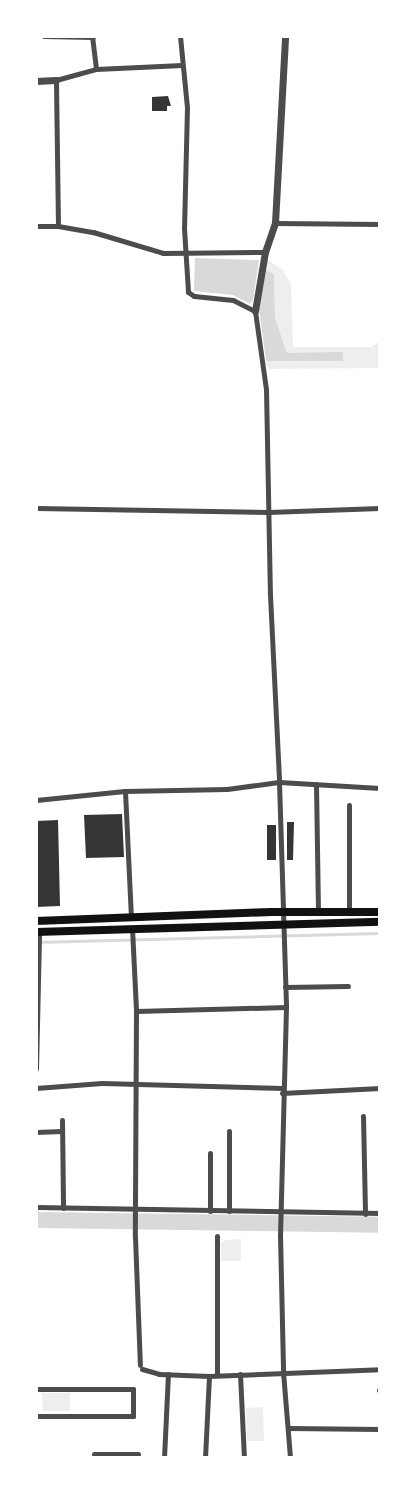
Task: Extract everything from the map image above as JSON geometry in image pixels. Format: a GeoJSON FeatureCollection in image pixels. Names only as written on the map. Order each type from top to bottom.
{"type":"FeatureCollection","features":[{"type":"Feature","properties":{"kind":"main road"},"geometry":{"type":"LineString","coordinates":[[36,921],[282,912],[380,912]]}},
{"type":"Feature","properties":{"kind":"main road"},"geometry":{"type":"LineString","coordinates":[[38,932],[132,935],[283,924],[380,922]]}},
{"type":"Feature","properties":{"kind":"street"},"geometry":{"type":"LineString","coordinates":[[44,36],[92,37],[96,69]]}},
{"type":"Feature","properties":{"kind":"street"},"geometry":{"type":"LineString","coordinates":[[180,36],[186,107],[184,228],[188,255],[190,296],[228,298],[254,311]]}},
{"type":"Feature","properties":{"kind":"street"},"geometry":{"type":"LineString","coordinates":[[285,36],[275,224],[265,252],[254,311],[267,405],[268,512],[280,782],[286,1007],[280,1232],[283,1372],[290,1458]]}},
{"type":"Feature","properties":{"kind":"street"},"geometry":{"type":"LineString","coordinates":[[36,81],[56,80],[96,69],[182,65]]}},
{"type":"Feature","properties":{"kind":"street"},"geometry":{"type":"LineString","coordinates":[[56,80],[58,226]]}},
{"type":"Feature","properties":{"kind":"street"},"geometry":{"type":"LineString","coordinates":[[275,224],[380,224]]}},
{"type":"Feature","properties":{"kind":"street"},"geometry":{"type":"LineString","coordinates":[[36,226],[58,226],[93,232],[163,253],[188,255],[265,252]]}},
{"type":"Feature","properties":{"kind":"street"},"geometry":{"type":"LineString","coordinates":[[36,508],[268,512],[380,508]]}},
{"type":"Feature","properties":{"kind":"street"},"geometry":{"type":"LineString","coordinates":[[36,800],[126,791],[227,788],[280,782],[380,788]]}},
{"type":"Feature","properties":{"kind":"street"},"geometry":{"type":"LineString","coordinates":[[316,784],[318,912]]}},
{"type":"Feature","properties":{"kind":"street"},"geometry":{"type":"LineString","coordinates":[[126,791],[130,918]]}},
{"type":"Feature","properties":{"kind":"street"},"geometry":{"type":"LineString","coordinates":[[349,805],[349,912]]}},
{"type":"Feature","properties":{"kind":"street"},"geometry":{"type":"LineString","coordinates":[[36,1068],[38,932]]}},
{"type":"Feature","properties":{"kind":"street"},"geometry":{"type":"LineString","coordinates":[[132,935],[136,1011],[141,1367],[168,1374],[209,1376],[380,1370]]}},
{"type":"Feature","properties":{"kind":"street"},"geometry":{"type":"LineString","coordinates":[[285,987],[348,986]]}},
{"type":"Feature","properties":{"kind":"street"},"geometry":{"type":"LineString","coordinates":[[136,1011],[286,1007]]}},
{"type":"Feature","properties":{"kind":"street"},"geometry":{"type":"LineString","coordinates":[[36,1088],[102,1083],[136,1086],[283,1090],[380,1088]]}},
{"type":"Feature","properties":{"kind":"street"},"geometry":{"type":"LineString","coordinates":[[363,1116],[365,1214]]}},
{"type":"Feature","properties":{"kind":"street"},"geometry":{"type":"LineString","coordinates":[[62,1120],[63,1208]]}},
{"type":"Feature","properties":{"kind":"street"},"geometry":{"type":"LineString","coordinates":[[36,1132],[62,1131]]}},
{"type":"Feature","properties":{"kind":"street"},"geometry":{"type":"LineString","coordinates":[[229,1131],[229,1211]]}},
{"type":"Feature","properties":{"kind":"street"},"geometry":{"type":"LineString","coordinates":[[210,1153],[210,1210]]}},
{"type":"Feature","properties":{"kind":"street"},"geometry":{"type":"LineString","coordinates":[[36,1207],[138,1211],[210,1210],[280,1215],[380,1213]]}},
{"type":"Feature","properties":{"kind":"street"},"geometry":{"type":"LineString","coordinates":[[217,1236],[217,1375]]}},
{"type":"Feature","properties":{"kind":"street"},"geometry":{"type":"LineString","coordinates":[[164,1458],[168,1374]]}},
{"type":"Feature","properties":{"kind":"street"},"geometry":{"type":"LineString","coordinates":[[240,1374],[244,1458]]}},
{"type":"Feature","properties":{"kind":"street"},"geometry":{"type":"LineString","coordinates":[[205,1458],[209,1376]]}},
{"type":"Feature","properties":{"kind":"street"},"geometry":{"type":"LineString","coordinates":[[36,1389],[133,1389],[133,1416],[36,1416]]}},
{"type":"Feature","properties":{"kind":"street"},"geometry":{"type":"LineString","coordinates":[[288,1428],[380,1430]]}},
{"type":"Feature","properties":{"kind":"street"},"geometry":{"type":"LineString","coordinates":[[94,1454],[138,1454]]}},
{"type":"Feature","properties":{"kind":"shaded area"},"geometry":{"type":"Polygon","coordinates":[[[195,258],[259,260],[253,300],[250,304],[233,295],[194,291],[195,258]]]}},
{"type":"Feature","properties":{"kind":"shaded area"},"geometry":{"type":"Polygon","coordinates":[[[268,260],[283,270],[291,285],[293,347],[371,347],[380,341],[380,368],[268,369],[266,361],[287,352],[275,318],[274,274],[265,270],[268,260]]]}},
{"type":"Feature","properties":{"kind":"shaded area"},"geometry":{"type":"Polygon","coordinates":[[[265,270],[274,274],[275,318],[287,353],[343,352],[343,361],[266,361],[259,309],[265,270]]]}},
{"type":"Feature","properties":{"kind":"shaded area"},"geometry":{"type":"Polygon","coordinates":[[[241,1239],[241,1261],[221,1261],[221,1244],[225,1240],[241,1239]]]}},
{"type":"Feature","properties":{"kind":"shaded area"},"geometry":{"type":"Polygon","coordinates":[[[42,1393],[70,1393],[70,1411],[43,1411],[42,1393]]]}},
{"type":"Feature","properties":{"kind":"shaded area"},"geometry":{"type":"Polygon","coordinates":[[[263,1407],[264,1441],[247,1441],[246,1408],[263,1407]]]}},
{"type":"Feature","properties":{"kind":"building"},"geometry":{"type":"Polygon","coordinates":[[[168,96],[171,106],[167,106],[167,111],[152,111],[152,97],[168,96]]]}},
{"type":"Feature","properties":{"kind":"building"},"geometry":{"type":"Polygon","coordinates":[[[122,814],[124,857],[86,858],[84,815],[122,814]]]}},
{"type":"Feature","properties":{"kind":"building"},"geometry":{"type":"Polygon","coordinates":[[[58,820],[60,906],[36,907],[36,821],[58,820]]]}},
{"type":"Feature","properties":{"kind":"building"},"geometry":{"type":"Polygon","coordinates":[[[287,822],[294,822],[293,860],[287,860],[287,822]]]}},
{"type":"Feature","properties":{"kind":"building"},"geometry":{"type":"Polygon","coordinates":[[[267,825],[276,825],[276,860],[267,860],[267,825]]]}},
{"type":"Feature","properties":{"kind":"waterway"},"geometry":{"type":"LineString","coordinates":[[36,942],[380,933]]}},
{"type":"Feature","properties":{"kind":"waterway"},"geometry":{"type":"LineString","coordinates":[[36,1220],[380,1225]]}}]}
